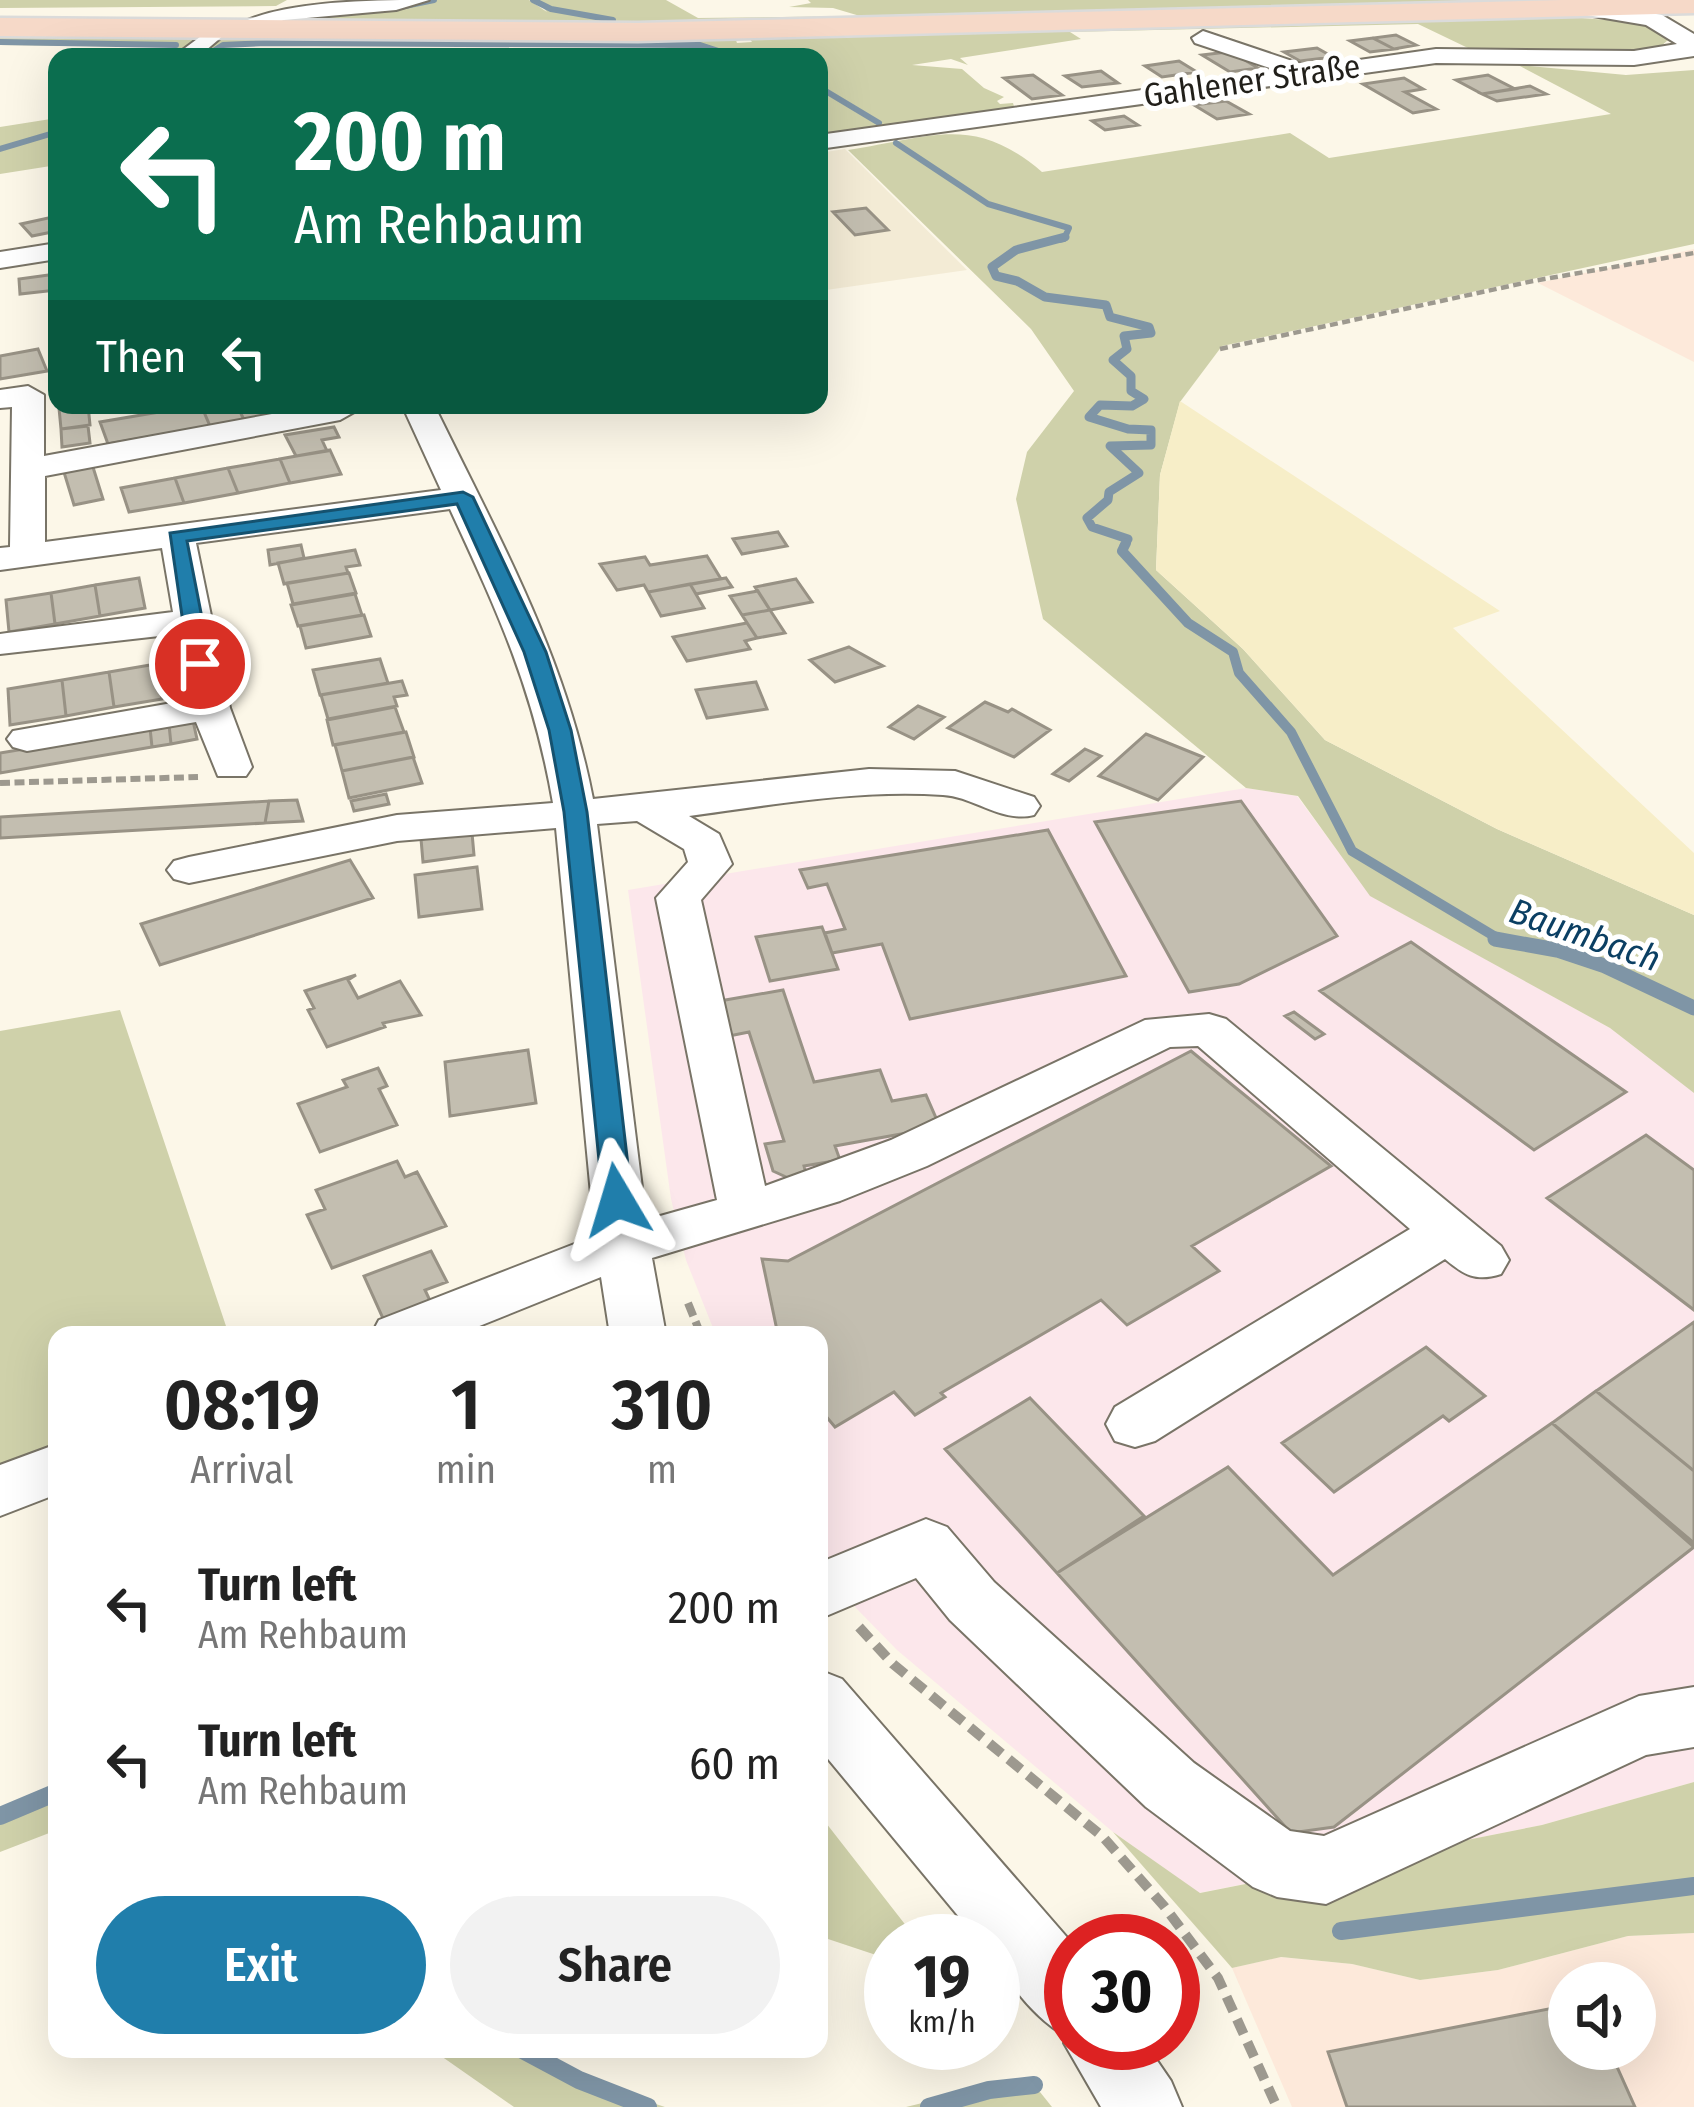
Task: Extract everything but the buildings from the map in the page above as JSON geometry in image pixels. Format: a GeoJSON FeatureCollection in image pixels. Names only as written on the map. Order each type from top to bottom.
{"type":"FeatureCollection","features":[{"type":"Feature","properties":{"kind":"main road"},"geometry":{"type":"LineString","coordinates":[[0,27],[638,32],[1694,5]]}},
{"type":"Feature","properties":{"kind":"street"},"geometry":{"type":"LineString","coordinates":[[199,48],[276,10],[418,0]]}},
{"type":"Feature","properties":{"kind":"street","name":"Gahlener Straße"},"geometry":{"type":"LineString","coordinates":[[828,141],[1436,56],[1514,53],[1605,59],[1691,51],[1682,33],[1660,23],[1583,8]]}},
{"type":"Feature","properties":{"kind":"street"},"geometry":{"type":"LineString","coordinates":[[1203,38],[1308,74]]}},
{"type":"Feature","properties":{"kind":"street"},"geometry":{"type":"LineString","coordinates":[[0,260],[48,252]]}},
{"type":"Feature","properties":{"kind":"street"},"geometry":{"type":"LineString","coordinates":[[0,399],[28,395],[28,469],[14,557],[463,497]]}},
{"type":"Feature","properties":{"kind":"street"},"geometry":{"type":"LineString","coordinates":[[28,469],[324,414]]}},
{"type":"Feature","properties":{"kind":"street"},"geometry":{"type":"LineString","coordinates":[[422,414],[535,652],[560,730],[575,812],[623,1247],[636,1326]]}},
{"type":"Feature","properties":{"kind":"street"},"geometry":{"type":"LineString","coordinates":[[177,537],[222,772]]}},
{"type":"Feature","properties":{"kind":"street"},"geometry":{"type":"LineString","coordinates":[[7,644],[190,621]]}},
{"type":"Feature","properties":{"kind":"street"},"geometry":{"type":"LineString","coordinates":[[27,739],[210,708]]}},
{"type":"Feature","properties":{"kind":"street"},"geometry":{"type":"LineString","coordinates":[[188,869],[333,838],[868,781],[955,783],[1019,806]]}},
{"type":"Feature","properties":{"kind":"street"},"geometry":{"type":"LineString","coordinates":[[645,808],[704,843],[710,865],[678,898],[745,1211]]}},
{"type":"Feature","properties":{"kind":"street"},"geometry":{"type":"LineString","coordinates":[[422,1326],[623,1247],[822,1188],[909,1153],[1162,1030],[1209,1030],[1465,1246],[1135,1424]]}},
{"type":"Feature","properties":{"kind":"street"},"geometry":{"type":"LineString","coordinates":[[0,1491],[48,1472]]}},
{"type":"Feature","properties":{"kind":"street"},"geometry":{"type":"LineString","coordinates":[[828,1588],[926,1545],[972,1601],[1170,1785],[1277,1863],[1327,1870],[1639,1726],[1694,1717]]}},
{"type":"Feature","properties":{"kind":"street"},"geometry":{"type":"LineString","coordinates":[[828,1711],[1044,1965]]}},
{"type":"Feature","properties":{"kind":"street"},"geometry":{"type":"LineString","coordinates":[[1119,2070],[1145,2107]]}},
{"type":"Feature","properties":{"kind":"path"},"geometry":{"type":"LineString","coordinates":[[1220,350],[1534,281],[1693,259]]}},
{"type":"Feature","properties":{"kind":"path"},"geometry":{"type":"LineString","coordinates":[[0,783],[222,772]]}},
{"type":"Feature","properties":{"kind":"path"},"geometry":{"type":"LineString","coordinates":[[828,1597],[892,1664],[1103,1837],[1164,1906],[1218,1978],[1277,2107]]}},
{"type":"Feature","properties":{"kind":"shaded area"},"geometry":{"type":"Polygon","coordinates":[[[845,149],[967,270],[828,290],[828,152],[845,149]]]}},
{"type":"Feature","properties":{"kind":"shaded area"},"geometry":{"type":"Polygon","coordinates":[[[1694,249],[1694,362],[1538,283],[1694,249]]]}},
{"type":"Feature","properties":{"kind":"shaded area"},"geometry":{"type":"Polygon","coordinates":[[[1246,788],[1297,796],[1371,896],[1610,1028],[1694,1092],[1694,1782],[1542,1825],[1199,1893],[1113,1832],[897,1650],[856,1608],[828,1566],[828,1326],[712,1326],[686,1260],[671,1199],[628,890],[1246,788]]]}},
{"type":"Feature","properties":{"kind":"shaded area"},"geometry":{"type":"Polygon","coordinates":[[[1694,1933],[1694,2107],[1292,2107],[1232,1968],[1280,1957],[1352,1964],[1420,1980],[1498,1970],[1628,1936],[1694,1933]]]}},
{"type":"Feature","properties":{"kind":"green space"},"geometry":{"type":"Polygon","coordinates":[[[0,0],[287,0],[276,6],[0,8],[0,0]]]}},
{"type":"Feature","properties":{"kind":"green space"},"geometry":{"type":"Polygon","coordinates":[[[437,0],[529,0],[547,12],[536,0],[666,0],[698,18],[860,16],[833,8],[789,7],[811,3],[808,0],[1595,0],[762,21],[263,20],[437,0]]]}},
{"type":"Feature","properties":{"kind":"green space"},"geometry":{"type":"Polygon","coordinates":[[[1556,16],[1646,23],[1668,40],[1660,47],[1633,52],[1468,48],[1418,24],[1070,32],[1081,39],[960,58],[968,65],[951,59],[912,65],[962,69],[984,88],[1004,97],[997,101],[1000,104],[1013,103],[1015,110],[828,136],[828,48],[207,48],[227,36],[734,35],[737,43],[752,42],[747,35],[1556,16]]]}},
{"type":"Feature","properties":{"kind":"green space"},"geometry":{"type":"Polygon","coordinates":[[[0,33],[192,36],[197,40],[188,48],[0,45],[0,33]]]}},
{"type":"Feature","properties":{"kind":"green space"},"geometry":{"type":"Polygon","coordinates":[[[1518,65],[1626,75],[1694,70],[1694,244],[1222,346],[1180,402],[1160,475],[1156,570],[1243,649],[1325,740],[1497,829],[1694,915],[1694,1093],[1610,1028],[1370,896],[1298,796],[1246,788],[1043,619],[1016,499],[1027,452],[1074,391],[1031,329],[848,150],[927,136],[972,136],[994,142],[1042,172],[1290,133],[1329,158],[1611,114],[1518,65]]]}},
{"type":"Feature","properties":{"kind":"green space"},"geometry":{"type":"Polygon","coordinates":[[[48,119],[48,166],[0,174],[0,127],[48,119]]]}},
{"type":"Feature","properties":{"kind":"green space"},"geometry":{"type":"Polygon","coordinates":[[[120,1010],[226,1326],[48,1326],[48,1483],[0,1502],[0,1031],[120,1010]]]}},
{"type":"Feature","properties":{"kind":"green space"},"geometry":{"type":"Polygon","coordinates":[[[1694,1782],[1694,1933],[1628,1936],[1498,1970],[1420,1980],[1352,1964],[1281,1957],[1232,1968],[1200,1931],[1200,1914],[1185,1914],[1113,1832],[1200,1893],[1542,1825],[1694,1782]]]}},
{"type":"Feature","properties":{"kind":"green space"},"geometry":{"type":"Polygon","coordinates":[[[48,1791],[48,1833],[0,1852],[0,1811],[48,1791]]]}},
{"type":"Feature","properties":{"kind":"green space"},"geometry":{"type":"Polygon","coordinates":[[[828,1826],[897,1914],[864,1914],[864,1951],[828,1939],[828,1826]]]}},
{"type":"Feature","properties":{"kind":"green space"},"geometry":{"type":"Polygon","coordinates":[[[444,2058],[548,2058],[607,2088],[665,2107],[514,2107],[444,2058]]]}},
{"type":"Feature","properties":{"kind":"green space"},"geometry":{"type":"Polygon","coordinates":[[[1028,2077],[1052,2107],[906,2107],[1028,2077]]]}},
{"type":"Feature","properties":{"kind":"sand"},"geometry":{"type":"Polygon","coordinates":[[[1180,401],[1500,611],[1453,628],[1694,853],[1694,915],[1497,829],[1325,740],[1243,649],[1156,570],[1160,475],[1180,401]]]}},
{"type":"Feature","properties":{"kind":"waterway"},"geometry":{"type":"LineString","coordinates":[[400,7],[434,0]]}},
{"type":"Feature","properties":{"kind":"waterway","name":"Baumbach"},"geometry":{"type":"LineString","coordinates":[[533,0],[551,9],[613,20]]}},
{"type":"Feature","properties":{"kind":"waterway"},"geometry":{"type":"LineString","coordinates":[[0,42],[176,45]]}},
{"type":"Feature","properties":{"kind":"waterway"},"geometry":{"type":"LineString","coordinates":[[218,48],[266,43],[699,45]]}},
{"type":"Feature","properties":{"kind":"waterway","name":"Baumbach"},"geometry":{"type":"LineString","coordinates":[[694,43],[709,48]]}},
{"type":"Feature","properties":{"kind":"waterway","name":"Baumbach"},"geometry":{"type":"LineString","coordinates":[[828,92],[879,123]]}},
{"type":"Feature","properties":{"kind":"waterway"},"geometry":{"type":"LineString","coordinates":[[0,149],[48,135]]}},
{"type":"Feature","properties":{"kind":"waterway","name":"Baumbach"},"geometry":{"type":"LineString","coordinates":[[896,143],[988,204],[1069,228],[1065,237]]}},
{"type":"Feature","properties":{"kind":"waterway","name":"Baumbach"},"geometry":{"type":"LineString","coordinates":[[1059,240],[1065,237]]}},
{"type":"Feature","properties":{"kind":"waterway","name":"Baumbach"},"geometry":{"type":"LineString","coordinates":[[1065,237],[1016,250],[992,267],[996,276],[1017,281],[1045,297],[1106,305],[1110,317],[1149,327],[1151,333],[1124,336],[1127,349],[1113,360],[1131,376],[1131,391],[1144,399],[1132,406],[1100,405],[1089,417],[1128,429],[1151,430],[1151,445],[1110,446],[1139,473],[1109,492],[1108,500],[1087,518],[1092,527],[1128,539],[1124,546]]}},
{"type":"Feature","properties":{"kind":"waterway","name":"Baumbach"},"geometry":{"type":"LineString","coordinates":[[1126,543],[1122,551],[1188,623],[1233,652],[1239,673],[1291,732],[1352,851],[1501,940]]}},
{"type":"Feature","properties":{"kind":"waterway","name":"Baumbach"},"geometry":{"type":"LineString","coordinates":[[1495,939],[1501,940]]}},
{"type":"Feature","properties":{"kind":"waterway","name":"Baumbach"},"geometry":{"type":"LineString","coordinates":[[1501,940],[1557,950],[1605,966],[1694,1008]]}},
{"type":"Feature","properties":{"kind":"waterway"},"geometry":{"type":"LineString","coordinates":[[0,1816],[48,1796]]}},
{"type":"Feature","properties":{"kind":"waterway"},"geometry":{"type":"LineString","coordinates":[[1341,1931],[1694,1886]]}},
{"type":"Feature","properties":{"kind":"waterway"},"geometry":{"type":"LineString","coordinates":[[538,2058],[648,2107]]}},
{"type":"Feature","properties":{"kind":"waterway"},"geometry":{"type":"LineString","coordinates":[[929,2107],[989,2090],[1034,2085]]}},
{"type":"Feature","properties":{"kind":"route"},"geometry":{"type":"LineString","coordinates":[[200,664],[177,537],[463,497],[535,652],[560,730],[575,812],[617,1200]]}}]}
